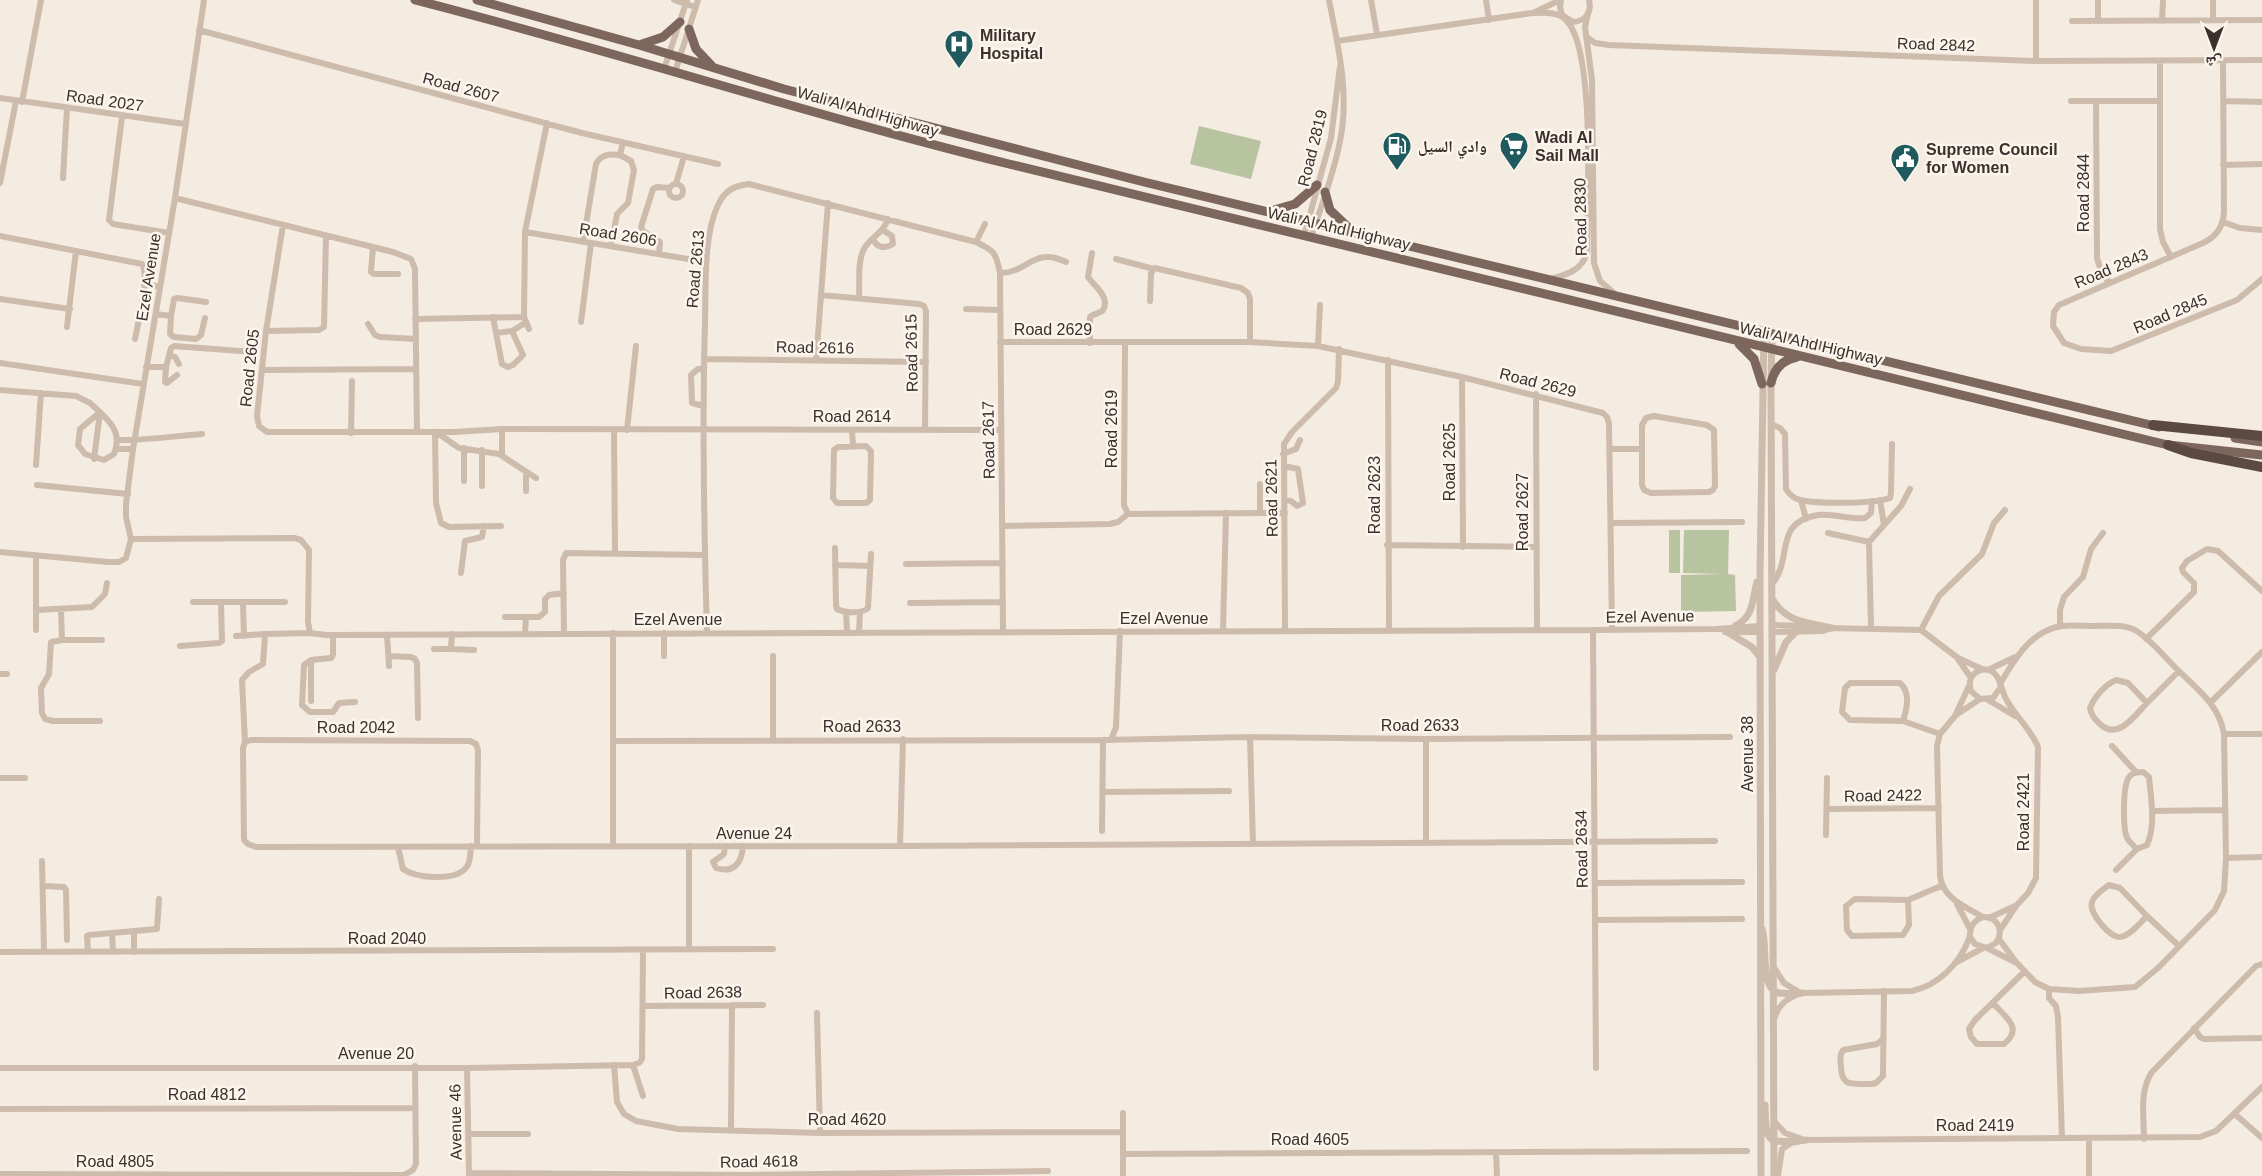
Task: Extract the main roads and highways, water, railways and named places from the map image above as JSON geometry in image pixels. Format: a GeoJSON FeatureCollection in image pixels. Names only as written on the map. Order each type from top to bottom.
{"type":"FeatureCollection","features":[{"type":"Feature","properties":{"kind":"highway"},"geometry":{"type":"LineString","coordinates":[[2153,426],[2262,436]]}},
{"type":"Feature","properties":{"kind":"highway"},"geometry":{"type":"LineString","coordinates":[[2168,445],[2191,453],[2262,467]]}},
{"type":"Feature","properties":{"kind":"main road"},"geometry":{"type":"LineString","coordinates":[[415,0],[551,37],[573,38],[666,62]]}},
{"type":"Feature","properties":{"kind":"main road","name":"Wali Al Ahd Highway"},"geometry":{"type":"LineString","coordinates":[[477,0],[639,45],[666,62],[675,72],[919,142],[1210,213],[1309,230],[1734,341],[2168,445],[2262,455]]}},
{"type":"Feature","properties":{"kind":"main road"},"geometry":{"type":"LineString","coordinates":[[639,45],[663,37],[680,22]]}},
{"type":"Feature","properties":{"kind":"main road"},"geometry":{"type":"LineString","coordinates":[[688,29],[696,49],[713,68]]}},
{"type":"Feature","properties":{"kind":"main road","name":"Wali Al Ahd Highway"},"geometry":{"type":"LineString","coordinates":[[666,62],[679,58],[1134,180],[1269,211],[1309,230],[1353,231],[1623,299],[2153,426],[2262,442]]}},
{"type":"Feature","properties":{"kind":"main road"},"geometry":{"type":"LineString","coordinates":[[1269,211],[1295,204],[1317,185]]}},
{"type":"Feature","properties":{"kind":"main road"},"geometry":{"type":"LineString","coordinates":[[1325,192],[1330,210],[1353,231]]}},
{"type":"Feature","properties":{"kind":"main road"},"geometry":{"type":"LineString","coordinates":[[1734,341],[1754,359],[1766,383],[1781,364],[1791,358],[1802,357]]}},
{"type":"Feature","properties":{"kind":"place","name":"Military Hospital"},"geometry":{"type":"Point","coordinates":[959,70]}},
{"type":"Feature","properties":{"kind":"place","name":"وادي السيل"},"geometry":{"type":"Point","coordinates":[1397,172]}},
{"type":"Feature","properties":{"kind":"place","name":"Wadi Al Sail Mall"},"geometry":{"type":"Point","coordinates":[1514,172]}},
{"type":"Feature","properties":{"kind":"place","name":"Supreme Council for Women"},"geometry":{"type":"Point","coordinates":[1905,184]}}]}
